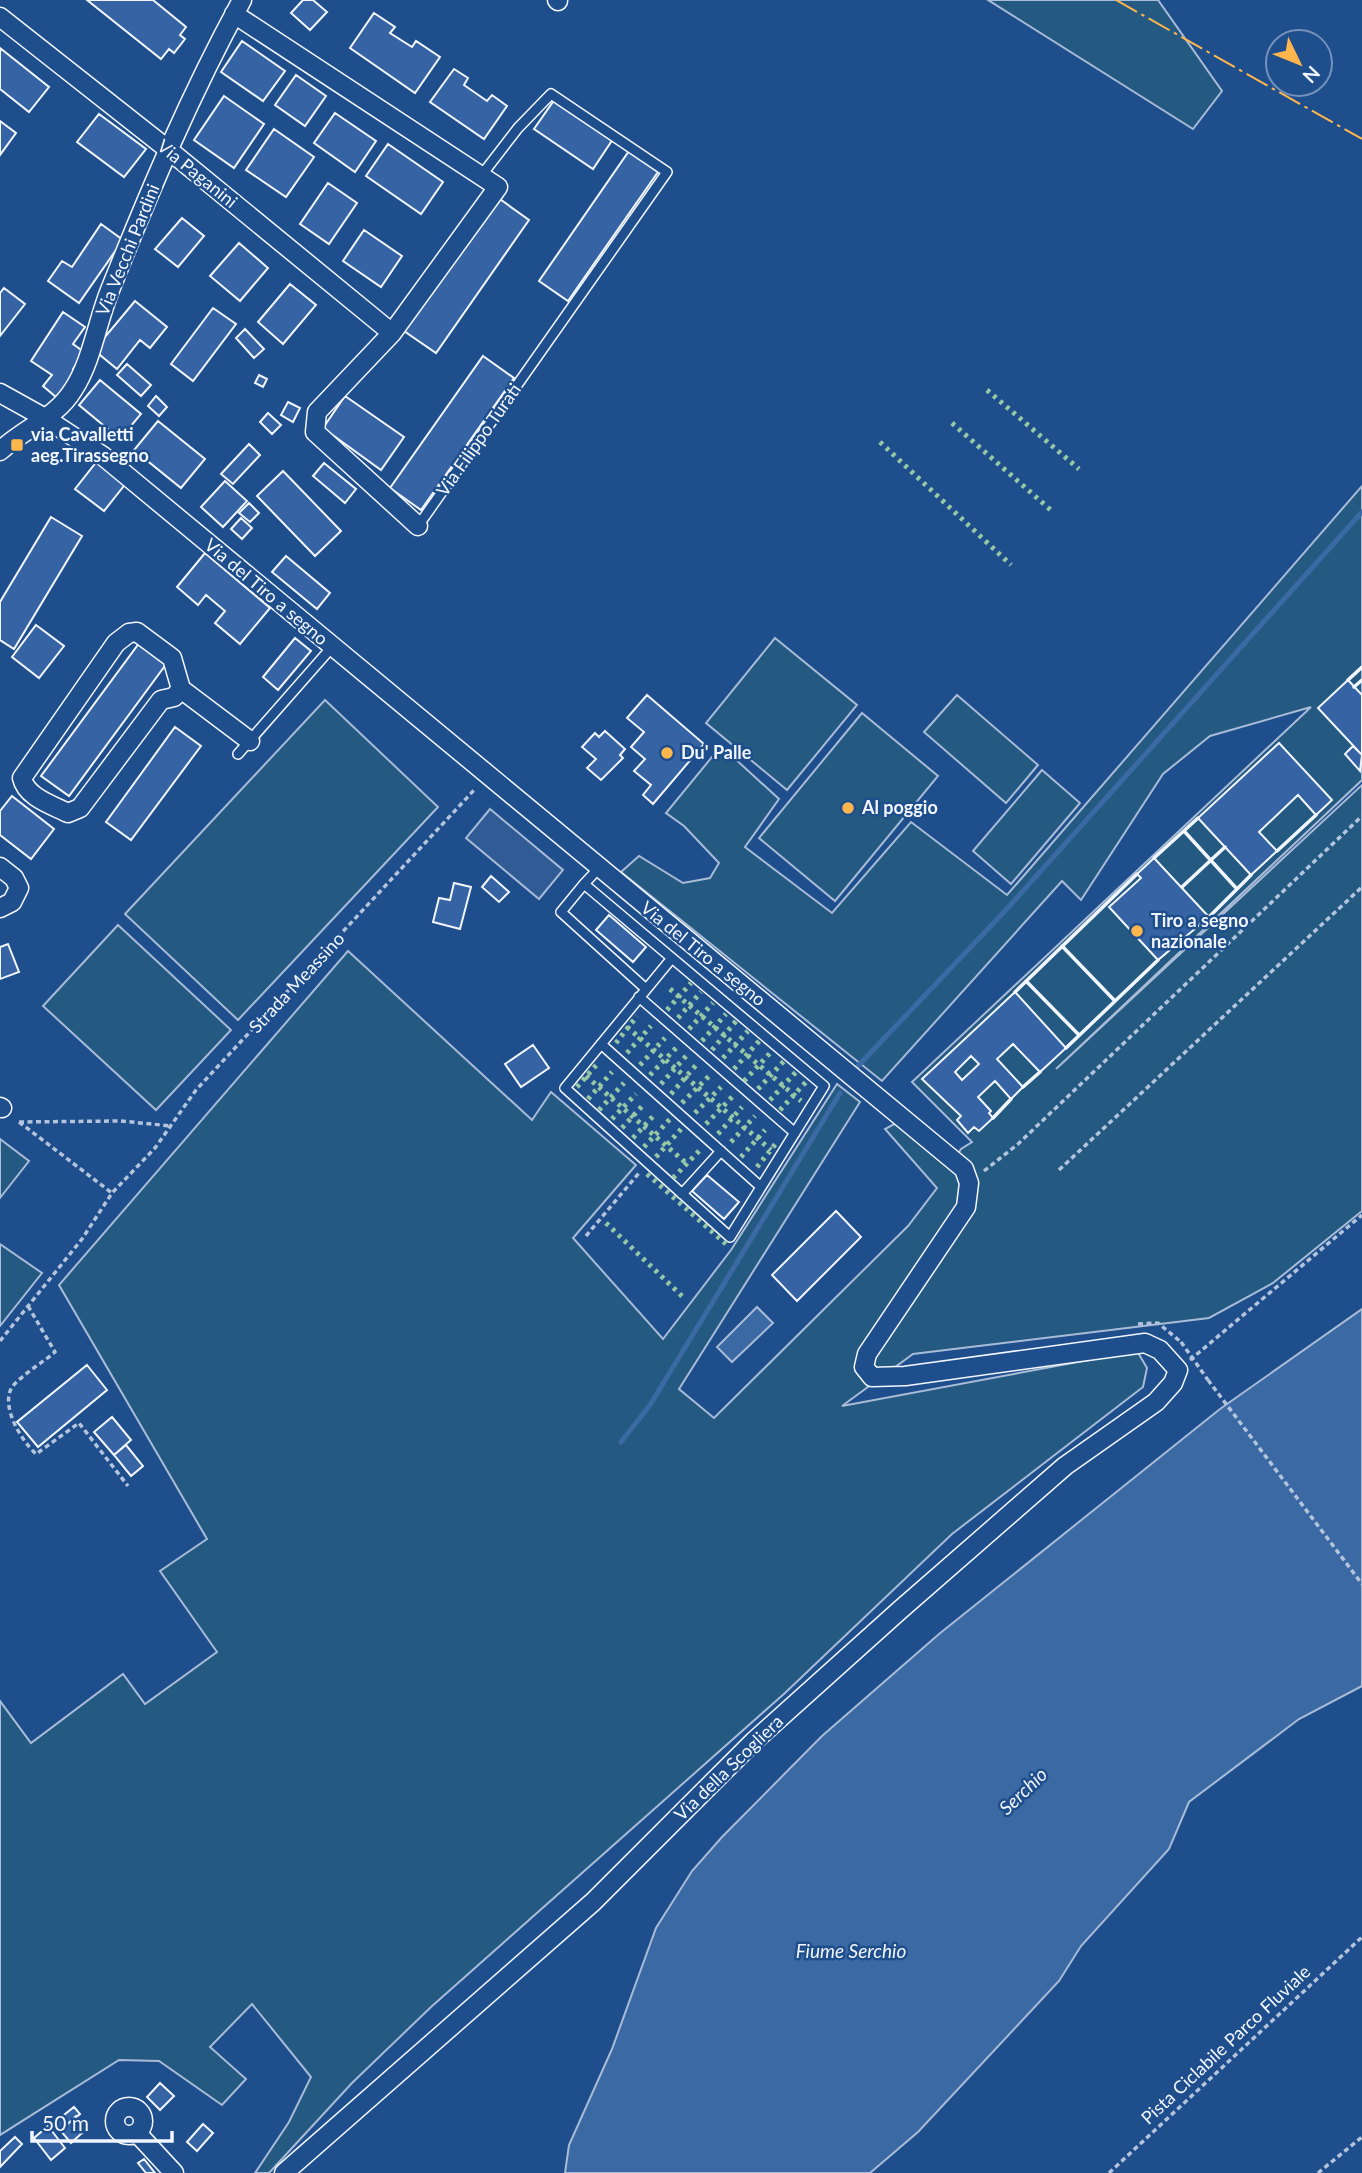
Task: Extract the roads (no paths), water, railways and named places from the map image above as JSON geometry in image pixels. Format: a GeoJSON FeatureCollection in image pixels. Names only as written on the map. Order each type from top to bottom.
{"type":"FeatureCollection","features":[{"type":"Feature","properties":{"kind":"street","name":"Via Vecchi Pardini"},"geometry":{"type":"LineString","coordinates":[[0,451],[19,434],[60,407],[74,389],[108,293],[170,151],[238,7]]}},
{"type":"Feature","properties":{"kind":"street"},"geometry":{"type":"LineString","coordinates":[[238,7],[481,176]]}},
{"type":"Feature","properties":{"kind":"street","name":"Via Paganini"},"geometry":{"type":"LineString","coordinates":[[0,17],[170,151],[392,333]]}},
{"type":"Feature","properties":{"kind":"street","name":"Via Filippo Turati"},"geometry":{"type":"LineString","coordinates":[[418,526],[315,432],[317,412],[392,333],[498,187],[481,176]]}},
{"type":"Feature","properties":{"kind":"street","name":"Via del Tiro a segno"},"geometry":{"type":"LineString","coordinates":[[0,393],[45,418],[103,456],[967,1176],[966,1207],[957,1225],[867,1354],[864,1367],[872,1377],[905,1376],[1144,1343],[1160,1350],[1178,1370]]}},
{"type":"Feature","properties":{"kind":"street"},"geometry":{"type":"LineString","coordinates":[[181,689],[174,697],[161,700],[79,808],[68,813],[36,797],[23,784],[22,778],[116,643],[129,633],[137,632],[172,658],[181,689],[250,741]]}},
{"type":"Feature","properties":{"kind":"street"},"geometry":{"type":"LineString","coordinates":[[0,867],[14,878],[19,888],[12,902],[0,908]]}},
{"type":"Feature","properties":{"kind":"street","name":"Via della Scogliera"},"geometry":{"type":"LineString","coordinates":[[284,2173],[593,1902],[754,1741],[900,1610],[1065,1466],[1156,1402],[1173,1383],[1178,1370]]}},
{"type":"Feature","properties":{"kind":"street"},"geometry":{"type":"LineString","coordinates":[[137,2133],[174,2173]]}},
{"type":"Feature","properties":{"kind":"lane","name":"Via Filippo Turati"},"geometry":{"type":"LineString","coordinates":[[418,526],[667,172],[551,94],[518,128],[481,176]]}},
{"type":"Feature","properties":{"kind":"lane"},"geometry":{"type":"LineString","coordinates":[[237,754],[332,647]]}},
{"type":"Feature","properties":{"kind":"lane"},"geometry":{"type":"LineString","coordinates":[[598,868],[561,912],[646,989]]}},
{"type":"Feature","properties":{"kind":"lane"},"geometry":{"type":"LineString","coordinates":[[584,884],[672,958],[824,1086],[730,1237],[565,1088],[672,958]]}},
{"type":"Feature","properties":{"kind":"lane"},"geometry":{"type":"LineString","coordinates":[[639,997],[795,1133]]}},
{"type":"Feature","properties":{"kind":"lane"},"geometry":{"type":"LineString","coordinates":[[601,1044],[761,1187]]}},
{"type":"Feature","properties":{"kind":"lane"},"geometry":{"type":"LineString","coordinates":[[682,1194],[721,1151]]}},
{"type":"Feature","properties":{"kind":"water"},"geometry":{"type":"Polygon","coordinates":[[[757,1307],[773,1323],[732,1362],[717,1347],[757,1307]]]}},
{"type":"Feature","properties":{"kind":"water","name":"Fiume Serchio"},"geometry":{"type":"Polygon","coordinates":[[[1362,1309],[1362,1686],[1299,1719],[1189,1802],[1169,1849],[1081,1946],[1059,1981],[918,2132],[870,2173],[565,2173],[569,2145],[612,2049],[656,1928],[692,1871],[722,1837],[822,1736],[939,1634],[1220,1409],[1362,1309]]]}},
{"type":"Feature","properties":{"kind":"waterway"},"geometry":{"type":"LineString","coordinates":[[857,1067],[1005,911],[1362,512]]}},
{"type":"Feature","properties":{"kind":"waterway"},"geometry":{"type":"LineString","coordinates":[[621,1442],[650,1405],[840,1093]]}},
{"type":"Feature","properties":{"kind":"place","name":"via Cavalletti aeg.Tirassegno"},"geometry":{"type":"Point","coordinates":[17,445]}},
{"type":"Feature","properties":{"kind":"place","name":"Du' Palle"},"geometry":{"type":"Point","coordinates":[667,753]}},
{"type":"Feature","properties":{"kind":"place","name":"Al poggio"},"geometry":{"type":"Point","coordinates":[848,808]}},
{"type":"Feature","properties":{"kind":"place","name":"Tiro a segno nazionale"},"geometry":{"type":"Point","coordinates":[1137,931]}},
{"type":"Feature","properties":{"kind":"water label","name":"Serchio"},"geometry":{"type":"Point","coordinates":[1023,1791]}}]}
